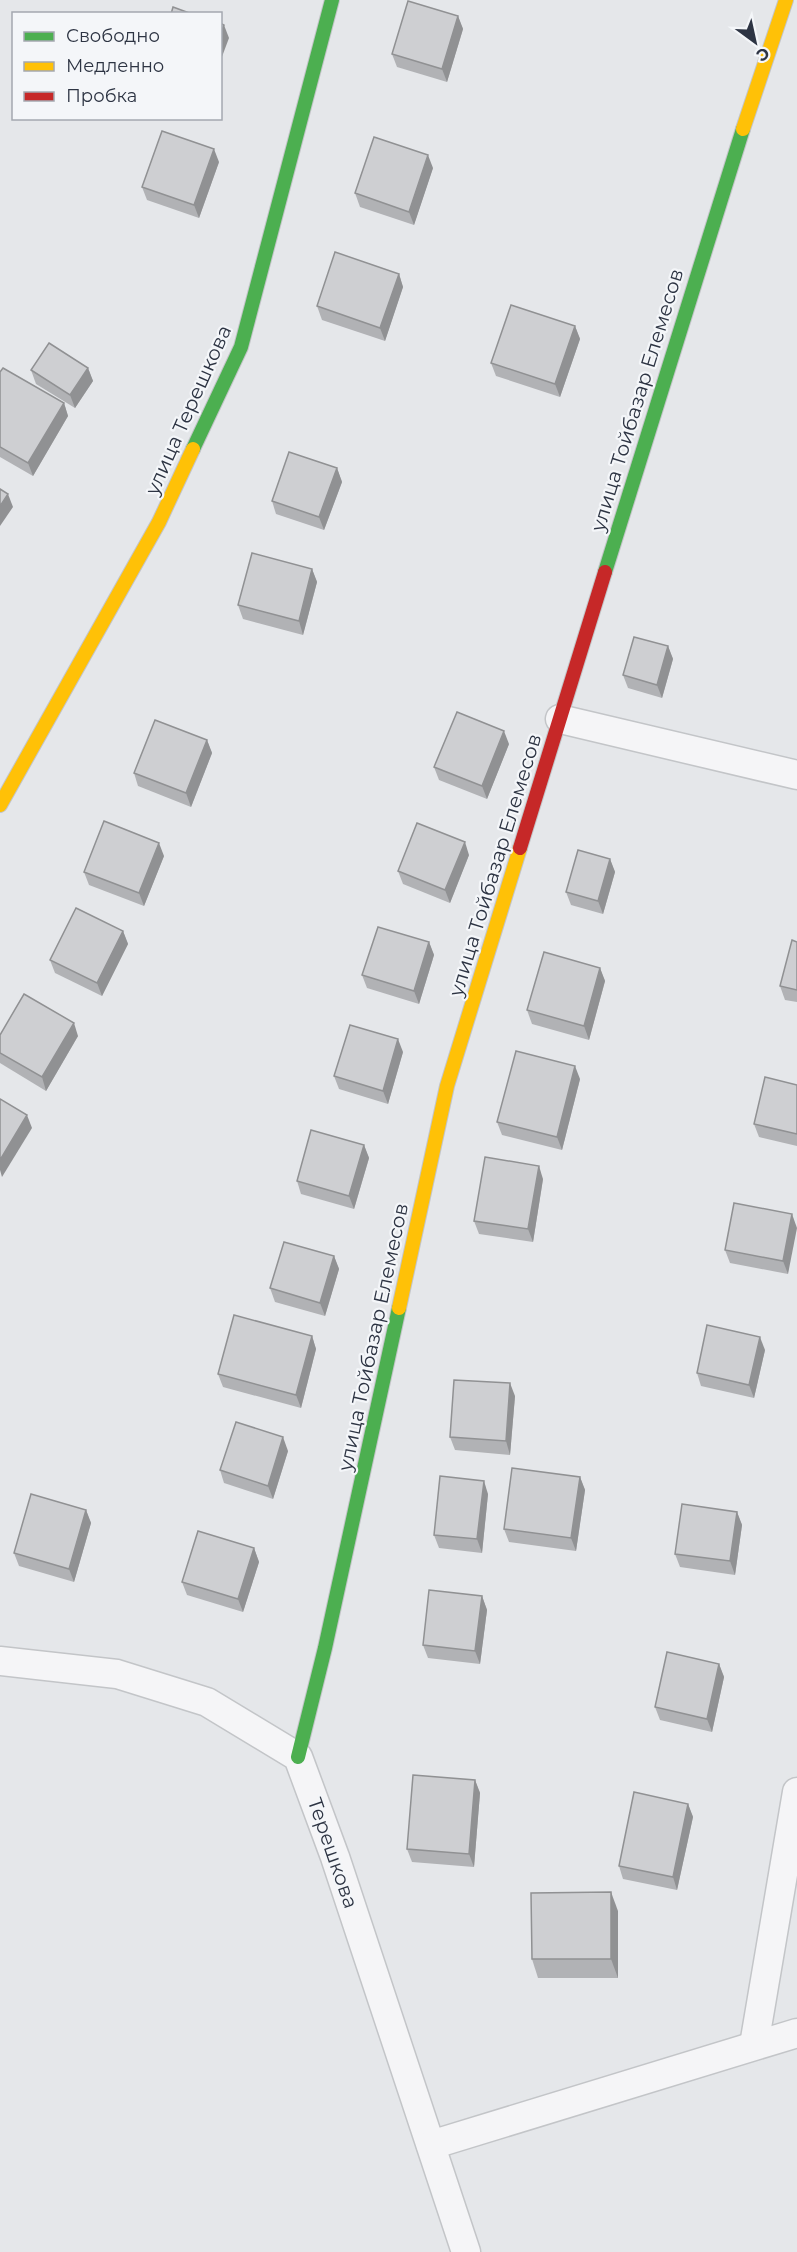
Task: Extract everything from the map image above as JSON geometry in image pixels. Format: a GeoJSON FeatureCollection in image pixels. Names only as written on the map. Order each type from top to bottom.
{"type":"FeatureCollection","features":[{"type":"Feature","properties":{"kind":"street","name":"улица Терешкова"},"geometry":{"type":"LineString","coordinates":[[0,805],[159,522],[241,347],[332,0]]}},
{"type":"Feature","properties":{"kind":"street","name":"улица Тойбазар Елемесов"},"geometry":{"type":"LineString","coordinates":[[298,1757],[325,1648],[447,1086],[700,261],[786,0]]}},
{"type":"Feature","properties":{"kind":"street"},"geometry":{"type":"LineString","coordinates":[[560,719],[797,775]]}},
{"type":"Feature","properties":{"kind":"street"},"geometry":{"type":"LineString","coordinates":[[0,1661],[117,1674],[207,1702],[298,1757]]}},
{"type":"Feature","properties":{"kind":"street","name":"Терешкова"},"geometry":{"type":"LineString","coordinates":[[298,1757],[335,1857],[466,2252]]}},
{"type":"Feature","properties":{"kind":"street"},"geometry":{"type":"LineString","coordinates":[[754,2045],[797,1792]]}},
{"type":"Feature","properties":{"kind":"street"},"geometry":{"type":"LineString","coordinates":[[431,2145],[797,2033]]}},
{"type":"Feature","properties":{"kind":"building"},"geometry":{"type":"Polygon","coordinates":[[[408,1],[458,16],[442,69],[392,54],[408,1]]]}},
{"type":"Feature","properties":{"kind":"building"},"geometry":{"type":"Polygon","coordinates":[[[173,7],[187,12],[172,12],[173,7]]]}},
{"type":"Feature","properties":{"kind":"building"},"geometry":{"type":"Polygon","coordinates":[[[162,131],[214,149],[194,205],[142,187],[162,131]]]}},
{"type":"Feature","properties":{"kind":"building"},"geometry":{"type":"Polygon","coordinates":[[[374,137],[428,155],[409,212],[355,193],[374,137]]]}},
{"type":"Feature","properties":{"kind":"building"},"geometry":{"type":"Polygon","coordinates":[[[335,252],[399,274],[380,328],[317,306],[335,252]]]}},
{"type":"Feature","properties":{"kind":"building"},"geometry":{"type":"Polygon","coordinates":[[[511,305],[575,326],[555,384],[491,363],[511,305]]]}},
{"type":"Feature","properties":{"kind":"building"},"geometry":{"type":"Polygon","coordinates":[[[49,343],[88,368],[70,395],[31,370],[49,343]]]}},
{"type":"Feature","properties":{"kind":"building"},"geometry":{"type":"Polygon","coordinates":[[[3,368],[64,403],[28,463],[0,447],[0,372],[3,368]]]}},
{"type":"Feature","properties":{"kind":"building"},"geometry":{"type":"Polygon","coordinates":[[[289,452],[337,468],[319,517],[272,501],[289,452]]]}},
{"type":"Feature","properties":{"kind":"building"},"geometry":{"type":"Polygon","coordinates":[[[0,489],[8,494],[0,506],[0,489]]]}},
{"type":"Feature","properties":{"kind":"building"},"geometry":{"type":"Polygon","coordinates":[[[252,553],[312,569],[299,621],[238,605],[252,553]]]}},
{"type":"Feature","properties":{"kind":"building"},"geometry":{"type":"Polygon","coordinates":[[[634,637],[668,646],[657,685],[623,675],[634,637]]]}},
{"type":"Feature","properties":{"kind":"building"},"geometry":{"type":"Polygon","coordinates":[[[457,712],[504,731],[482,786],[434,767],[457,712]]]}},
{"type":"Feature","properties":{"kind":"building"},"geometry":{"type":"Polygon","coordinates":[[[155,720],[207,740],[186,793],[134,773],[155,720]]]}},
{"type":"Feature","properties":{"kind":"building"},"geometry":{"type":"Polygon","coordinates":[[[104,821],[159,843],[139,893],[84,872],[104,821]]]}},
{"type":"Feature","properties":{"kind":"building"},"geometry":{"type":"Polygon","coordinates":[[[417,823],[465,842],[445,890],[398,871],[417,823]]]}},
{"type":"Feature","properties":{"kind":"building"},"geometry":{"type":"Polygon","coordinates":[[[578,850],[610,859],[598,901],[566,892],[578,850]]]}},
{"type":"Feature","properties":{"kind":"building"},"geometry":{"type":"Polygon","coordinates":[[[76,908],[123,931],[97,983],[50,960],[76,908]]]}},
{"type":"Feature","properties":{"kind":"building"},"geometry":{"type":"Polygon","coordinates":[[[378,927],[429,942],[414,991],[362,975],[378,927]]]}},
{"type":"Feature","properties":{"kind":"building"},"geometry":{"type":"Polygon","coordinates":[[[792,940],[797,942],[797,990],[780,986],[792,940]]]}},
{"type":"Feature","properties":{"kind":"building"},"geometry":{"type":"Polygon","coordinates":[[[544,952],[600,968],[584,1026],[527,1010],[544,952]]]}},
{"type":"Feature","properties":{"kind":"building"},"geometry":{"type":"Polygon","coordinates":[[[24,994],[74,1023],[42,1077],[0,1053],[0,1035],[24,994]]]}},
{"type":"Feature","properties":{"kind":"building"},"geometry":{"type":"Polygon","coordinates":[[[350,1025],[398,1039],[383,1091],[334,1076],[350,1025]]]}},
{"type":"Feature","properties":{"kind":"building"},"geometry":{"type":"Polygon","coordinates":[[[516,1051],[575,1066],[557,1137],[497,1122],[516,1051]]]}},
{"type":"Feature","properties":{"kind":"building"},"geometry":{"type":"Polygon","coordinates":[[[765,1077],[797,1085],[797,1134],[754,1124],[765,1077]]]}},
{"type":"Feature","properties":{"kind":"building"},"geometry":{"type":"Polygon","coordinates":[[[0,1099],[27,1115],[0,1160],[0,1099]]]}},
{"type":"Feature","properties":{"kind":"building"},"geometry":{"type":"Polygon","coordinates":[[[311,1130],[364,1145],[349,1196],[297,1181],[311,1130]]]}},
{"type":"Feature","properties":{"kind":"building"},"geometry":{"type":"Polygon","coordinates":[[[485,1157],[539,1166],[528,1229],[474,1221],[485,1157]]]}},
{"type":"Feature","properties":{"kind":"building"},"geometry":{"type":"Polygon","coordinates":[[[734,1203],[792,1214],[783,1261],[725,1250],[734,1203]]]}},
{"type":"Feature","properties":{"kind":"building"},"geometry":{"type":"Polygon","coordinates":[[[284,1242],[334,1256],[320,1303],[270,1288],[284,1242]]]}},
{"type":"Feature","properties":{"kind":"building"},"geometry":{"type":"Polygon","coordinates":[[[234,1315],[312,1336],[296,1395],[218,1374],[234,1315]]]}},
{"type":"Feature","properties":{"kind":"building"},"geometry":{"type":"Polygon","coordinates":[[[707,1325],[760,1337],[749,1385],[697,1373],[707,1325]]]}},
{"type":"Feature","properties":{"kind":"building"},"geometry":{"type":"Polygon","coordinates":[[[454,1380],[510,1383],[506,1441],[450,1437],[454,1380]]]}},
{"type":"Feature","properties":{"kind":"building"},"geometry":{"type":"Polygon","coordinates":[[[236,1422],[283,1437],[268,1486],[220,1470],[236,1422]]]}},
{"type":"Feature","properties":{"kind":"building"},"geometry":{"type":"Polygon","coordinates":[[[512,1468],[580,1477],[571,1538],[504,1529],[512,1468]]]}},
{"type":"Feature","properties":{"kind":"building"},"geometry":{"type":"Polygon","coordinates":[[[440,1476],[484,1481],[477,1539],[434,1535],[440,1476]]]}},
{"type":"Feature","properties":{"kind":"building"},"geometry":{"type":"Polygon","coordinates":[[[31,1494],[86,1510],[69,1569],[14,1553],[31,1494]]]}},
{"type":"Feature","properties":{"kind":"building"},"geometry":{"type":"Polygon","coordinates":[[[682,1504],[737,1512],[730,1561],[675,1554],[682,1504]]]}},
{"type":"Feature","properties":{"kind":"building"},"geometry":{"type":"Polygon","coordinates":[[[198,1531],[254,1548],[238,1599],[182,1582],[198,1531]]]}},
{"type":"Feature","properties":{"kind":"building"},"geometry":{"type":"Polygon","coordinates":[[[429,1590],[482,1596],[475,1651],[423,1645],[429,1590]]]}},
{"type":"Feature","properties":{"kind":"building"},"geometry":{"type":"Polygon","coordinates":[[[667,1652],[719,1664],[707,1719],[655,1707],[667,1652]]]}},
{"type":"Feature","properties":{"kind":"building"},"geometry":{"type":"Polygon","coordinates":[[[413,1775],[475,1780],[469,1854],[407,1849],[413,1775]]]}},
{"type":"Feature","properties":{"kind":"building"},"geometry":{"type":"Polygon","coordinates":[[[634,1792],[688,1804],[673,1877],[619,1866],[634,1792]]]}},
{"type":"Feature","properties":{"kind":"building"},"geometry":{"type":"Polygon","coordinates":[[[611,1892],[611,1959],[532,1959],[531,1893],[611,1892]]]}},
{"type":"Feature","properties":{"kind":"traffic: fast"},"geometry":{"type":"LineString","coordinates":[[193,449],[241,347],[332,0]]}},
{"type":"Feature","properties":{"kind":"traffic: fast"},"geometry":{"type":"LineString","coordinates":[[605,572],[743,129]]}},
{"type":"Feature","properties":{"kind":"traffic: fast"},"geometry":{"type":"LineString","coordinates":[[298,1757],[325,1648],[399,1308]]}},
{"type":"Feature","properties":{"kind":"traffic: slow"},"geometry":{"type":"LineString","coordinates":[[743,129],[786,0]]}},
{"type":"Feature","properties":{"kind":"traffic: slow"},"geometry":{"type":"LineString","coordinates":[[0,805],[159,522],[193,449]]}},
{"type":"Feature","properties":{"kind":"traffic: slow"},"geometry":{"type":"LineString","coordinates":[[399,1308],[447,1086],[520,848]]}},
{"type":"Feature","properties":{"kind":"traffic: jam"},"geometry":{"type":"LineString","coordinates":[[520,848],[605,572]]}}]}
